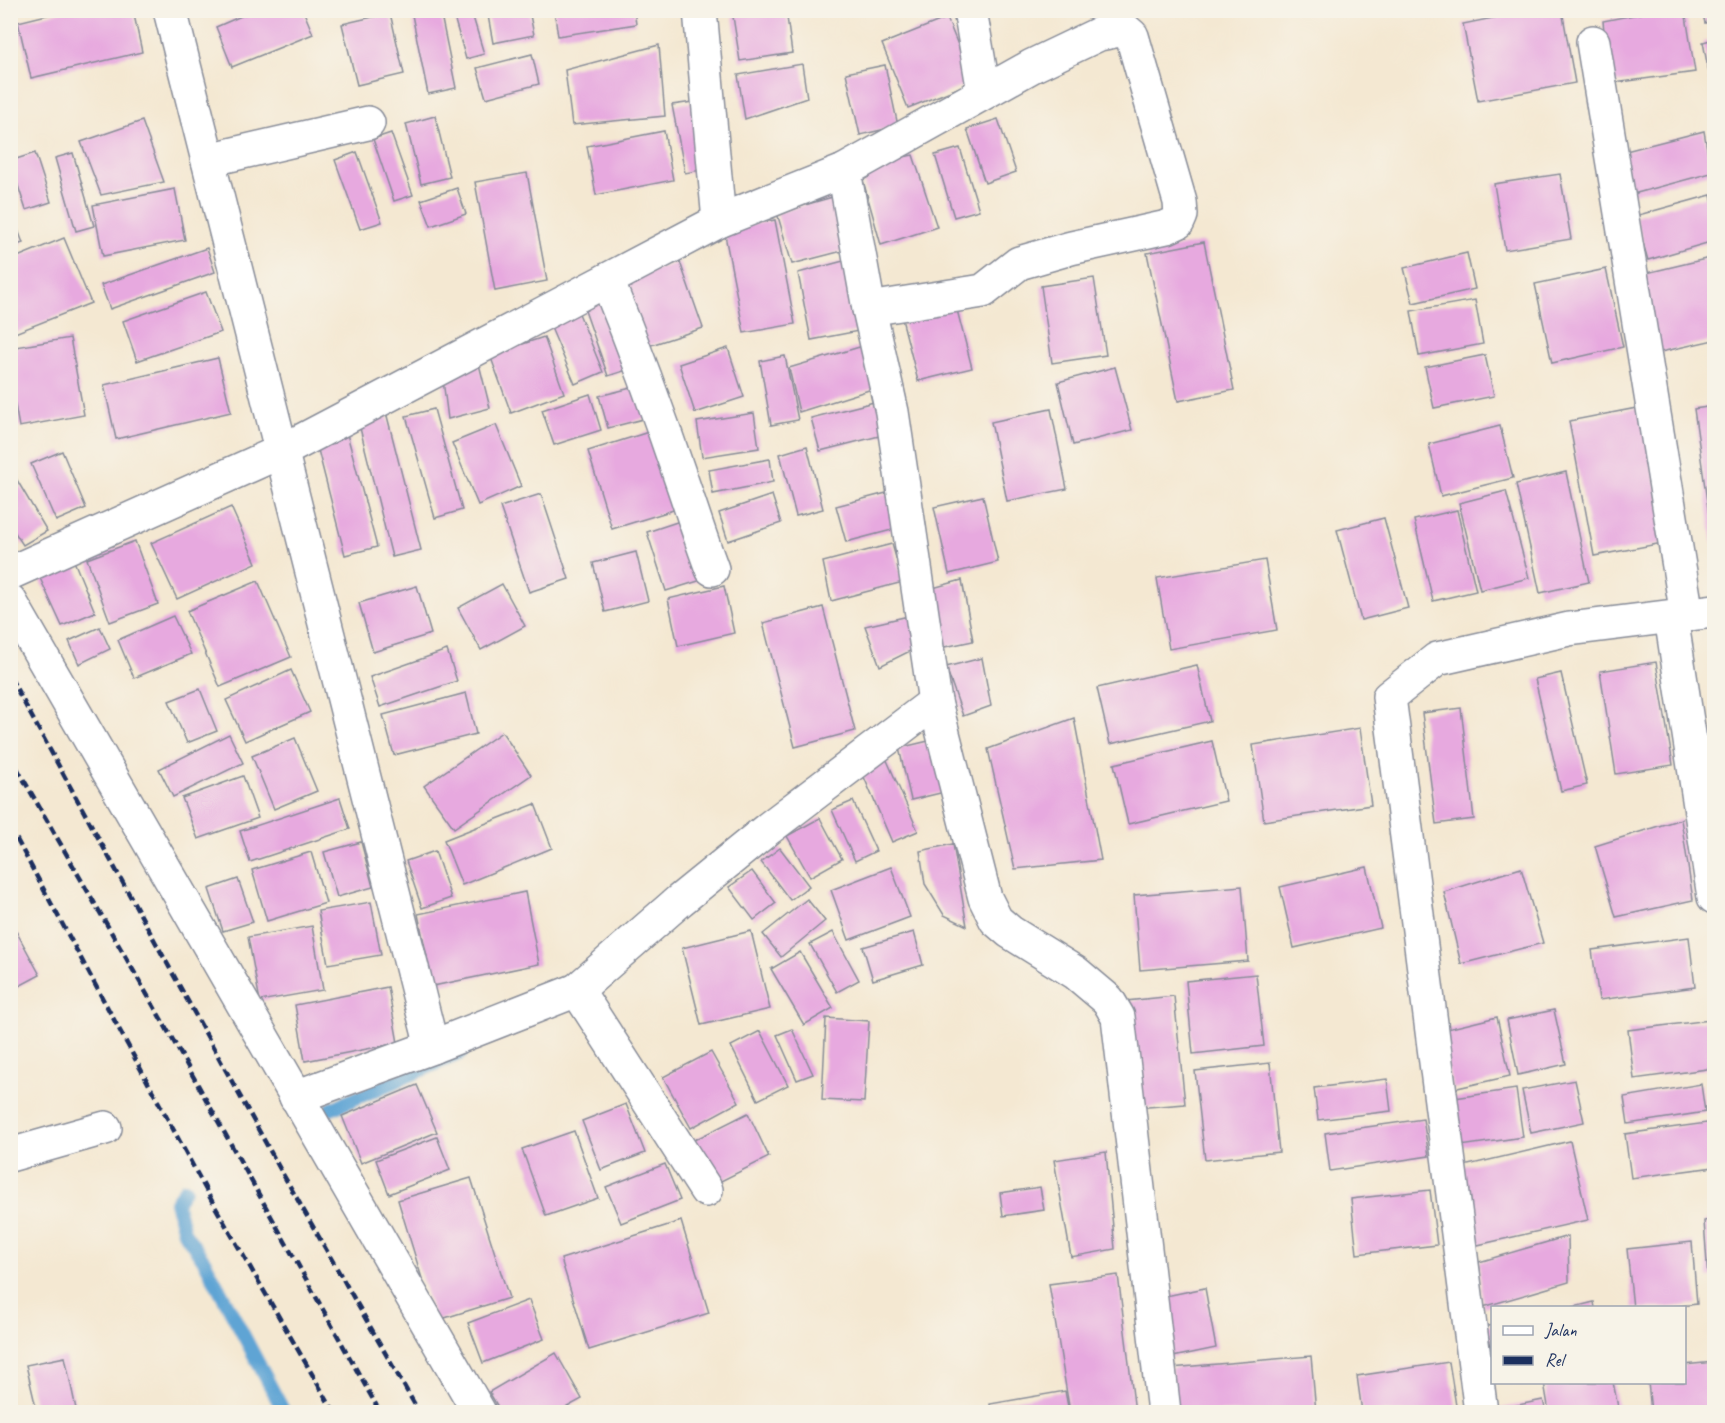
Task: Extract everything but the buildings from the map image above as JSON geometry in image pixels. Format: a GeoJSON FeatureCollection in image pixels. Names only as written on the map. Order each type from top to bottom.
{"type":"FeatureCollection","features":[{"type":"Feature","properties":{"kind":"street"},"geometry":{"type":"LineString","coordinates":[[170,10],[432,1047]]}},
{"type":"Feature","properties":{"kind":"street"},"geometry":{"type":"LineString","coordinates":[[700,10],[719,220]]}},
{"type":"Feature","properties":{"kind":"street"},"geometry":{"type":"LineString","coordinates":[[970,10],[984,92]]}},
{"type":"Feature","properties":{"kind":"street"},"geometry":{"type":"LineString","coordinates":[[10,573],[282,451],[719,220],[844,171],[1032,66],[1099,34],[1124,29],[1132,36],[1180,202],[1179,222],[1167,227],[1071,248],[1019,263],[983,291],[869,309]]}},
{"type":"Feature","properties":{"kind":"street"},"geometry":{"type":"LineString","coordinates":[[1593,42],[1691,614],[1714,897]]}},
{"type":"Feature","properties":{"kind":"street"},"geometry":{"type":"LineString","coordinates":[[208,160],[368,123]]}},
{"type":"Feature","properties":{"kind":"street"},"geometry":{"type":"LineString","coordinates":[[844,171],[869,309],[892,412],[935,702],[985,898],[996,920],[1010,932],[1076,973],[1108,1000],[1118,1017],[1164,1413]]}},
{"type":"Feature","properties":{"kind":"street"},"geometry":{"type":"LineString","coordinates":[[606,280],[628,330],[712,568]]}},
{"type":"Feature","properties":{"kind":"street"},"geometry":{"type":"LineString","coordinates":[[10,601],[479,1413]]}},
{"type":"Feature","properties":{"kind":"street"},"geometry":{"type":"LineString","coordinates":[[1481,1413],[1389,697],[1437,659],[1569,629],[1691,614]]}},
{"type":"Feature","properties":{"kind":"street"},"geometry":{"type":"LineString","coordinates":[[296,1097],[577,990],[679,901],[769,828],[935,702]]}},
{"type":"Feature","properties":{"kind":"street"},"geometry":{"type":"LineString","coordinates":[[577,990],[706,1190]]}},
{"type":"Feature","properties":{"kind":"street"},"geometry":{"type":"LineString","coordinates":[[10,1155],[105,1128]]}},
{"type":"Feature","properties":{"kind":"waterway"},"geometry":{"type":"LineString","coordinates":[[331,1109],[461,1053]]}},
{"type":"Feature","properties":{"kind":"waterway"},"geometry":{"type":"LineString","coordinates":[[185,1189],[176,1202],[184,1232],[205,1262],[284,1412]]}},
{"type":"Feature","properties":{"kind":"railway"},"geometry":{"type":"LineString","coordinates":[[10,677],[280,1169],[419,1412]]}},
{"type":"Feature","properties":{"kind":"railway"},"geometry":{"type":"LineString","coordinates":[[10,756],[164,1024],[380,1412]]}},
{"type":"Feature","properties":{"kind":"railway"},"geometry":{"type":"LineString","coordinates":[[10,827],[213,1203],[334,1412]]}}]}
